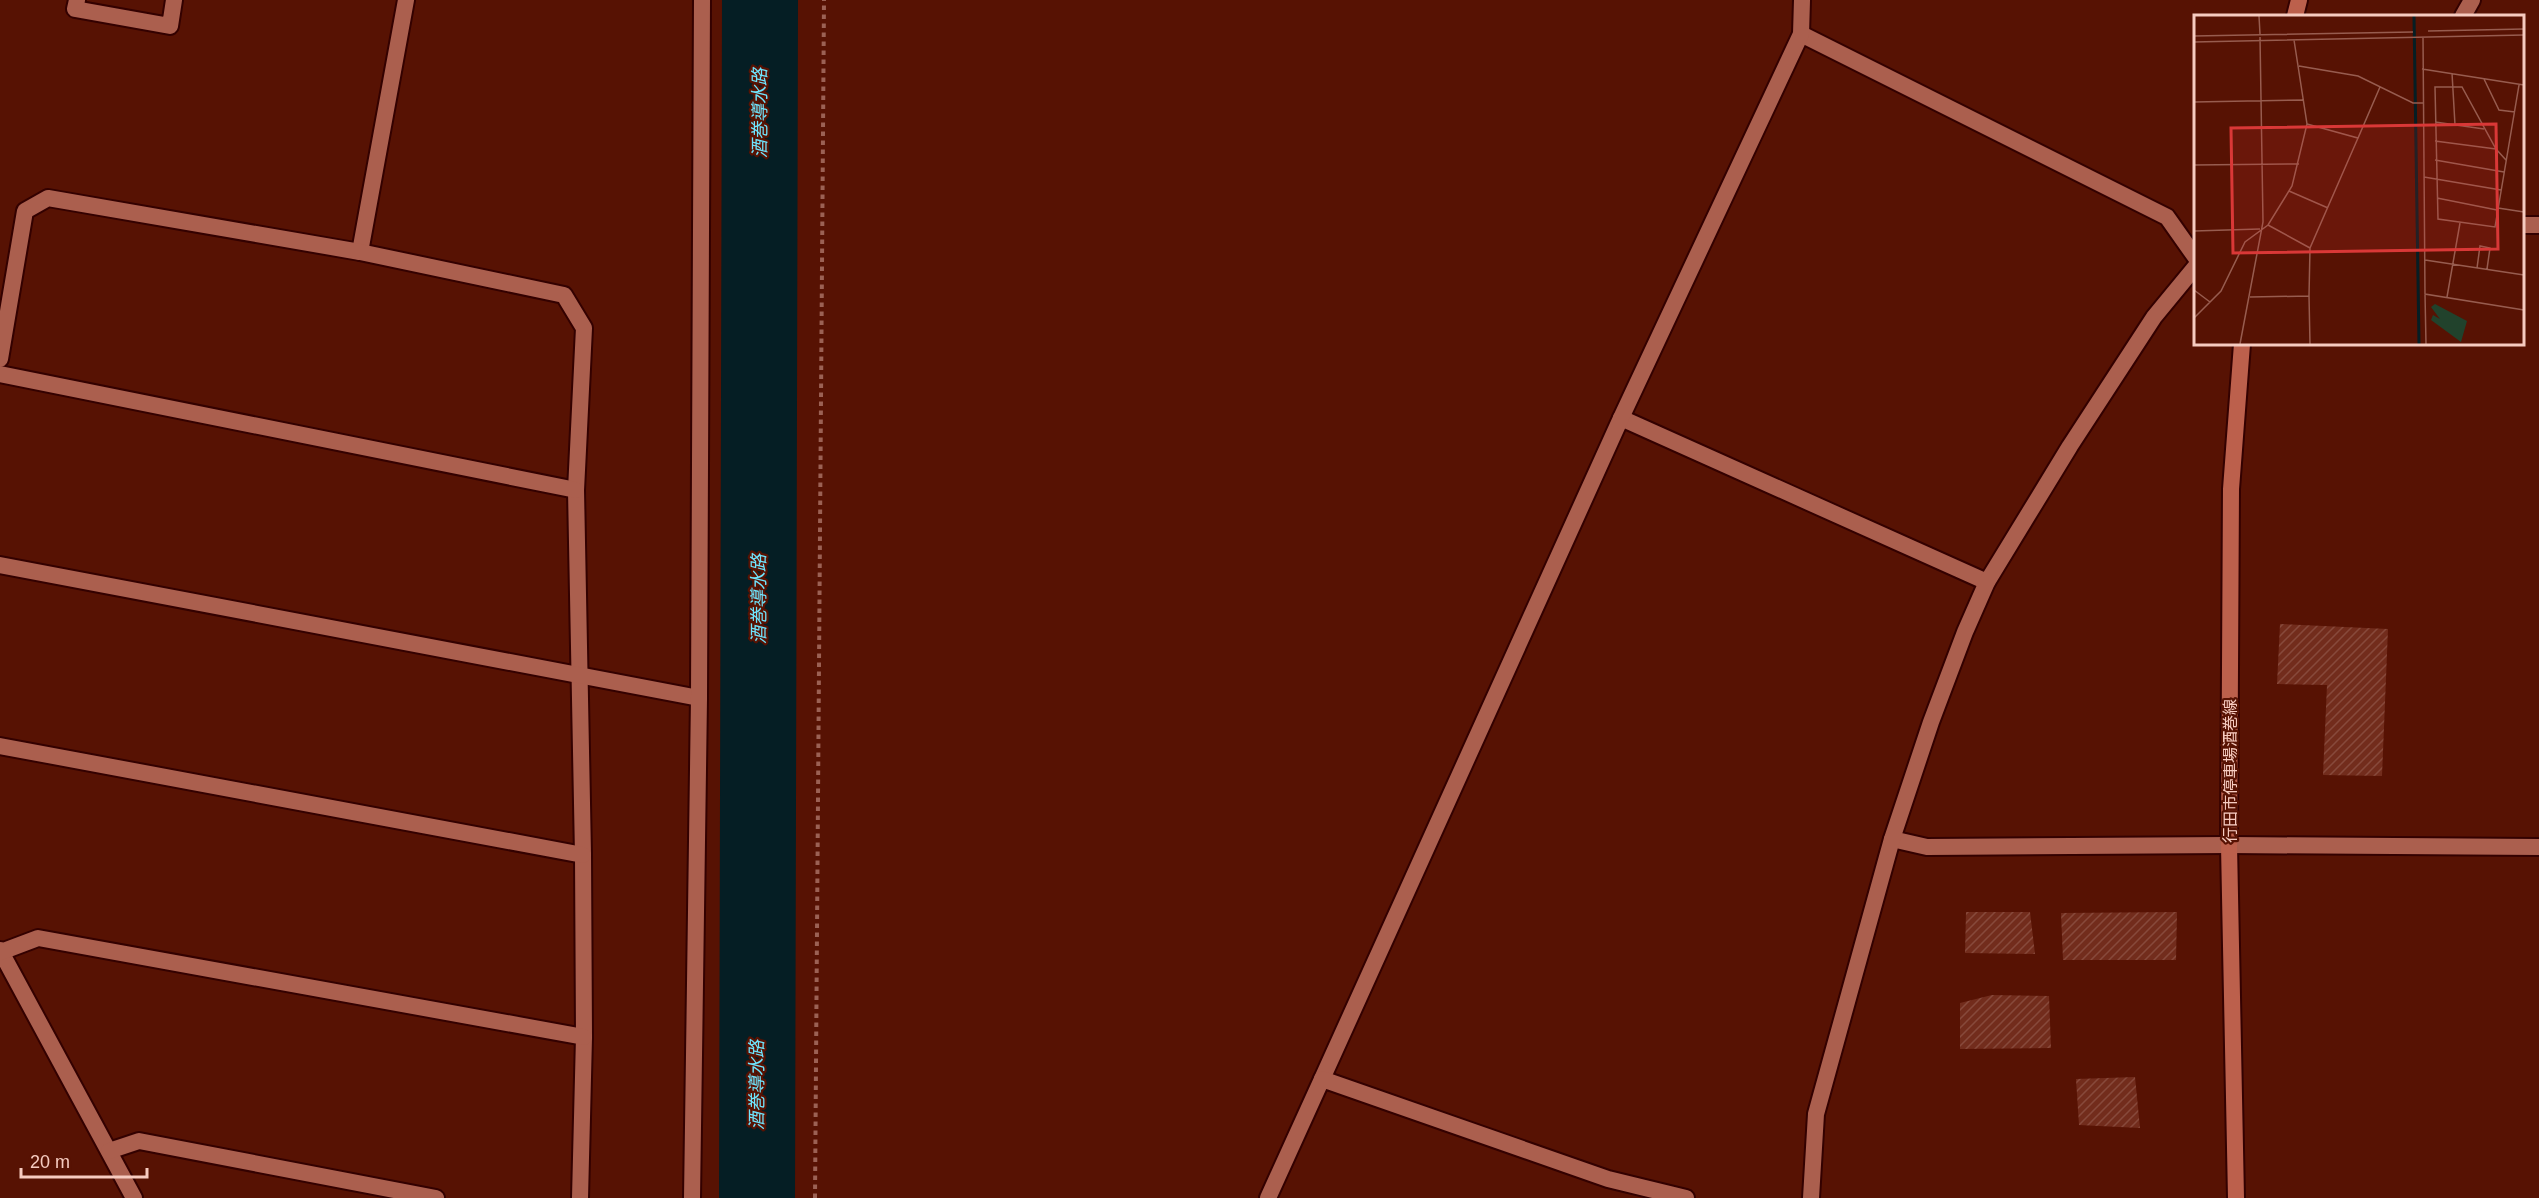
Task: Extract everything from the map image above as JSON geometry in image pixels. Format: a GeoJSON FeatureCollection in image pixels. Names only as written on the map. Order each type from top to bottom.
{"type":"FeatureCollection","features":[{"type":"Feature","properties":{"kind":"main road"},"geometry":{"type":"LineString","coordinates":[[2295,15],[2299,0]]}},
{"type":"Feature","properties":{"kind":"main road","name":"行田市停車場酒巻線"},"geometry":{"type":"LineString","coordinates":[[2236,1198],[2229,845],[2231,489],[2242,345]]}},
{"type":"Feature","properties":{"kind":"street"},"geometry":{"type":"LineString","coordinates":[[76,0],[75,9],[170,26],[174,0]]}},
{"type":"Feature","properties":{"kind":"street"},"geometry":{"type":"LineString","coordinates":[[360,252],[406,0]]}},
{"type":"Feature","properties":{"kind":"street"},"geometry":{"type":"LineString","coordinates":[[692,1198],[699,698],[702,0]]}},
{"type":"Feature","properties":{"kind":"street"},"geometry":{"type":"LineString","coordinates":[[1268,1198],[1621,418],[1801,34],[1802,0]]}},
{"type":"Feature","properties":{"kind":"street"},"geometry":{"type":"LineString","coordinates":[[2464,15],[2472,0]]}},
{"type":"Feature","properties":{"kind":"street"},"geometry":{"type":"LineString","coordinates":[[1801,34],[2167,217],[2194,255]]}},
{"type":"Feature","properties":{"kind":"street"},"geometry":{"type":"LineString","coordinates":[[0,359],[25,211],[48,198],[360,252],[564,295],[584,328],[576,490],[583,855],[584,1037],[580,1198]]}},
{"type":"Feature","properties":{"kind":"street"},"geometry":{"type":"LineString","coordinates":[[1811,1198],[1816,1114],[1892,840],[1965,632],[1987,582],[2070,446],[2148,327],[2194,269]]}},
{"type":"Feature","properties":{"kind":"street"},"geometry":{"type":"LineString","coordinates":[[0,374],[576,490]]}},
{"type":"Feature","properties":{"kind":"street"},"geometry":{"type":"LineString","coordinates":[[1621,418],[1987,582]]}},
{"type":"Feature","properties":{"kind":"street"},"geometry":{"type":"LineString","coordinates":[[0,565],[699,698]]}},
{"type":"Feature","properties":{"kind":"street"},"geometry":{"type":"LineString","coordinates":[[0,746],[583,855]]}},
{"type":"Feature","properties":{"kind":"street"},"geometry":{"type":"LineString","coordinates":[[1892,840],[1927,847],[2229,845],[2539,847]]}},
{"type":"Feature","properties":{"kind":"street"},"geometry":{"type":"LineString","coordinates":[[134,1198],[1,951],[38,938],[584,1037]]}},
{"type":"Feature","properties":{"kind":"street"},"geometry":{"type":"LineString","coordinates":[[1322,1079],[1608,1179],[1686,1198]]}},
{"type":"Feature","properties":{"kind":"street"},"geometry":{"type":"LineString","coordinates":[[109,1151],[139,1141],[395,1194],[436,1198]]}},
{"type":"Feature","properties":{"kind":"path"},"geometry":{"type":"LineString","coordinates":[[814,1198],[824,0]]}},
{"type":"Feature","properties":{"kind":"building"},"geometry":{"type":"Polygon","coordinates":[[[2280,624],[2388,629],[2382,776],[2323,775],[2327,685],[2277,684],[2280,624]]]}},
{"type":"Feature","properties":{"kind":"building"},"geometry":{"type":"Polygon","coordinates":[[[1966,912],[2030,912],[2035,954],[1965,953],[1966,912]]]}},
{"type":"Feature","properties":{"kind":"building"},"geometry":{"type":"Polygon","coordinates":[[[2177,912],[2176,960],[2063,960],[2061,913],[2177,912]]]}},
{"type":"Feature","properties":{"kind":"building"},"geometry":{"type":"Polygon","coordinates":[[[1992,995],[2049,996],[2051,1048],[1960,1049],[1960,1003],[1992,995]]]}},
{"type":"Feature","properties":{"kind":"building"},"geometry":{"type":"Polygon","coordinates":[[[2135,1077],[2140,1128],[2079,1125],[2076,1079],[2135,1077]]]}},
{"type":"Feature","properties":{"kind":"waterway","name":"酒巻導水路"},"geometry":{"type":"LineString","coordinates":[[757,1198],[760,0]]}}]}
